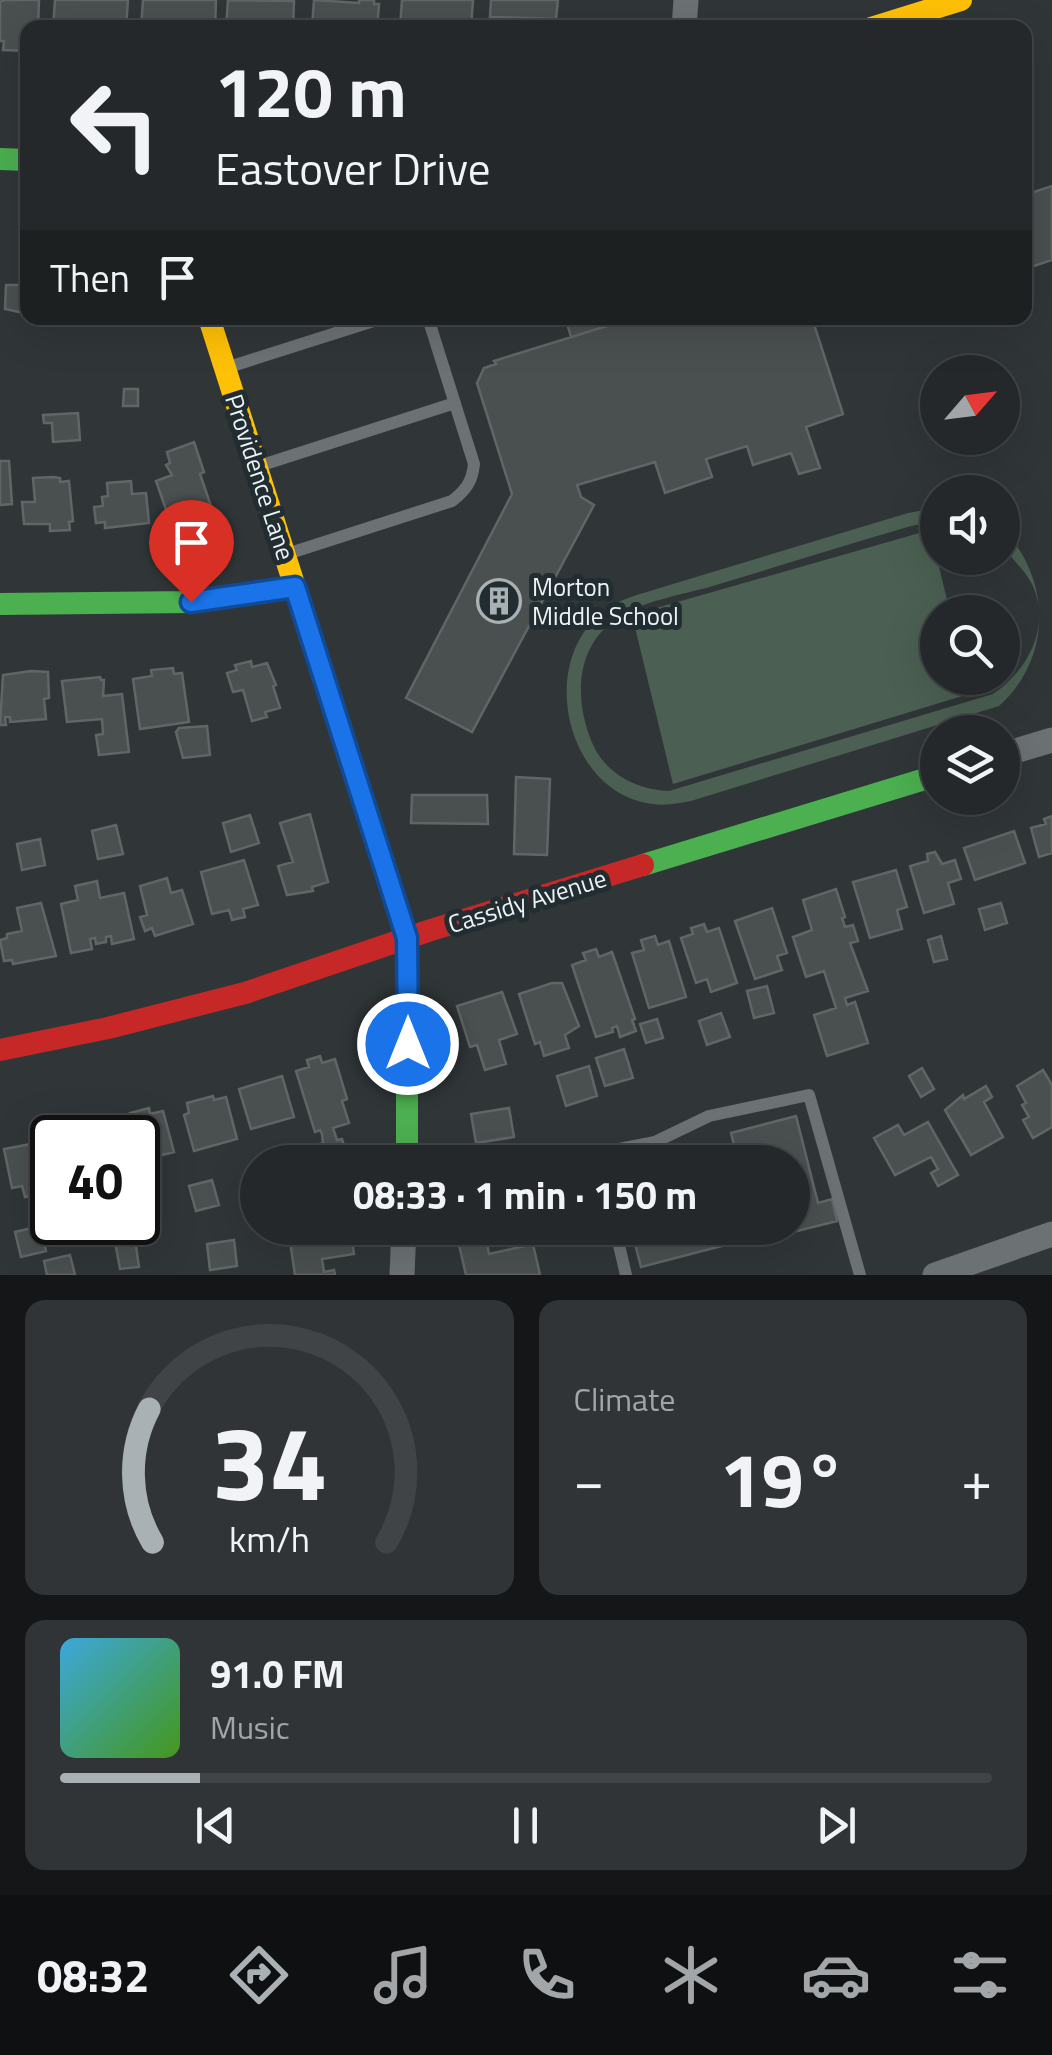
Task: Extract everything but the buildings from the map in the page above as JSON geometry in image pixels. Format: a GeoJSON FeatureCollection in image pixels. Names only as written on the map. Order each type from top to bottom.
{"type":"FeatureCollection","features":[{"type":"Feature","properties":{"kind":"street"},"geometry":{"type":"LineString","coordinates":[[897,20],[961,0]]}},
{"type":"Feature","properties":{"kind":"street","name":"Providence Lane"},"geometry":{"type":"LineString","coordinates":[[211,325],[407,938],[406,1145]]}},
{"type":"Feature","properties":{"kind":"street"},"geometry":{"type":"LineString","coordinates":[[0,604],[204,602],[295,587]]}},
{"type":"Feature","properties":{"kind":"street"},"geometry":{"type":"LineString","coordinates":[[1020,750],[1052,740]]}},
{"type":"Feature","properties":{"kind":"street","name":"Cassidy Avenue"},"geometry":{"type":"LineString","coordinates":[[0,1050],[108,1028],[246,992],[407,938],[920,781]]}},
{"type":"Feature","properties":{"kind":"street"},"geometry":{"type":"LineString","coordinates":[[943,1274],[1052,1234]]}},
{"type":"Feature","properties":{"kind":"street"},"geometry":{"type":"LineString","coordinates":[[402,1275],[403,1245]]}},
{"type":"Feature","properties":{"kind":"lane"},"geometry":{"type":"LineString","coordinates":[[225,368],[362,325]]}},
{"type":"Feature","properties":{"kind":"lane"},"geometry":{"type":"LineString","coordinates":[[284,554],[452,501],[466,490],[474,464],[430,325]]}},
{"type":"Feature","properties":{"kind":"lane"},"geometry":{"type":"LineString","coordinates":[[256,467],[455,403]]}},
{"type":"Feature","properties":{"kind":"lane"},"geometry":{"type":"LineString","coordinates":[[645,1145],[709,1116],[809,1096],[860,1275]]}},
{"type":"Feature","properties":{"kind":"lane"},"geometry":{"type":"LineString","coordinates":[[619,1245],[626,1275]]}},
{"type":"Feature","properties":{"kind":"green space"},"geometry":{"type":"Polygon","coordinates":[[[920,511],[920,524],[661,599],[623,614],[591,646],[581,692],[586,725],[603,761],[622,777],[656,790],[669,791],[920,716],[920,730],[691,801],[653,804],[623,795],[599,777],[581,752],[570,723],[567,692],[571,661],[583,634],[604,611],[621,601],[920,511]]]}},
{"type":"Feature","properties":{"kind":"green space"},"geometry":{"type":"Polygon","coordinates":[[[920,533],[920,575],[941,575],[946,595],[920,595],[920,695],[966,695],[673,784],[632,615],[920,533]]]}},
{"type":"Feature","properties":{"kind":"green space"},"geometry":{"type":"Polygon","coordinates":[[[1020,551],[1030,572],[1037,598],[1020,568],[1020,551]]]}},
{"type":"Feature","properties":{"kind":"green space"},"geometry":{"type":"Polygon","coordinates":[[[1037,634],[1036,643],[1020,681],[1020,669],[1037,634]]]}},
{"type":"Feature","properties":{"kind":"green space"},"geometry":{"type":"Polygon","coordinates":[[[990,695],[1009,695],[999,706],[970,715],[923,715],[990,695]]]}},
{"type":"Feature","properties":{"kind":"traffic: fast"},"geometry":{"type":"LineString","coordinates":[[0,159],[20,160]]}},
{"type":"Feature","properties":{"kind":"traffic: fast"},"geometry":{"type":"LineString","coordinates":[[0,604],[191,602],[295,587]]}},
{"type":"Feature","properties":{"kind":"traffic: fast"},"geometry":{"type":"LineString","coordinates":[[643,865],[920,780]]}},
{"type":"Feature","properties":{"kind":"traffic: fast"},"geometry":{"type":"LineString","coordinates":[[402,922],[407,938],[407,1145]]}},
{"type":"Feature","properties":{"kind":"traffic: slow"},"geometry":{"type":"LineString","coordinates":[[897,20],[961,0]]}},
{"type":"Feature","properties":{"kind":"traffic: slow"},"geometry":{"type":"LineString","coordinates":[[211,325],[402,922]]}},
{"type":"Feature","properties":{"kind":"traffic: jam"},"geometry":{"type":"LineString","coordinates":[[0,1050],[108,1028],[245,993],[431,930],[643,865]]}},
{"type":"Feature","properties":{"kind":"place","name":"Morton Middle School"},"geometry":{"type":"Point","coordinates":[499,601]}},
{"type":"Feature","properties":{"kind":"route"},"geometry":{"type":"LineString","coordinates":[[191,602],[295,587],[407,938],[408,1044]]}}]}
